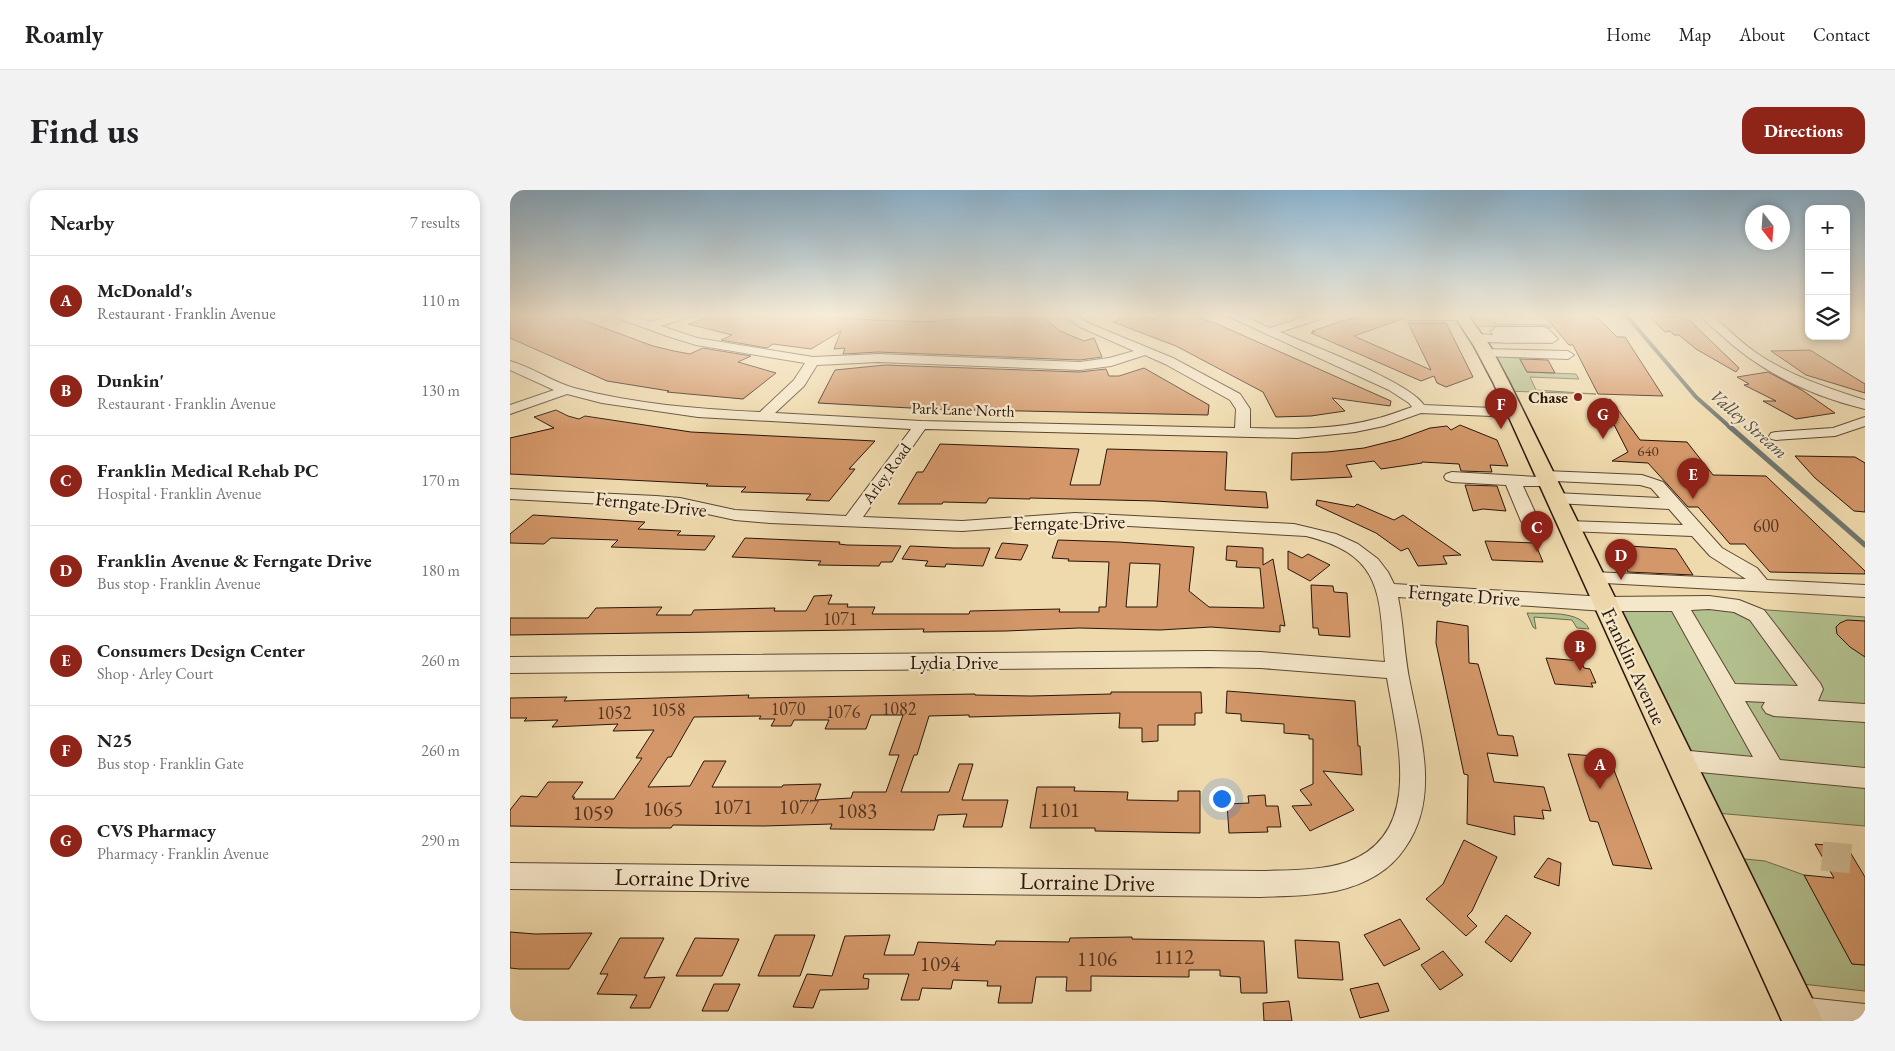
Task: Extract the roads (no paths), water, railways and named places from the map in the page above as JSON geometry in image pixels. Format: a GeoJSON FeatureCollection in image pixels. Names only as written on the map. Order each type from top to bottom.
{"type":"FeatureCollection","features":[{"type":"Feature","properties":{"kind":"main road","name":"Franklin Avenue"},"geometry":{"type":"LineString","coordinates":[[1485,353],[1801,1017]]}},
{"type":"Feature","properties":{"kind":"street"},"geometry":{"type":"LineString","coordinates":[[765,353],[813,361],[878,358],[1080,366],[1111,362],[1140,353]]}},
{"type":"Feature","properties":{"kind":"street"},"geometry":{"type":"LineString","coordinates":[[1149,353],[1235,397],[1243,409],[1242,433]]}},
{"type":"Feature","properties":{"kind":"street"},"geometry":{"type":"LineString","coordinates":[[1317,353],[1394,387],[1417,404],[1513,408]]}},
{"type":"Feature","properties":{"kind":"street"},"geometry":{"type":"LineString","coordinates":[[1749,353],[1775,370],[1801,382],[1865,405]]}},
{"type":"Feature","properties":{"kind":"street"},"geometry":{"type":"LineString","coordinates":[[763,417],[799,383],[813,361]]}},
{"type":"Feature","properties":{"kind":"street","name":"Park Lane North"},"geometry":{"type":"LineString","coordinates":[[510,365],[566,390],[602,399],[663,409],[698,414],[921,425],[1297,434],[1335,432],[1379,423],[1417,404]]}},
{"type":"Feature","properties":{"kind":"street"},"geometry":{"type":"LineString","coordinates":[[510,410],[566,390]]}},
{"type":"Feature","properties":{"kind":"street"},"geometry":{"type":"LineString","coordinates":[[1776,436],[1835,432],[1865,421]]}},
{"type":"Feature","properties":{"kind":"street","name":"Arley Road"},"geometry":{"type":"LineString","coordinates":[[851,521],[921,425]]}},
{"type":"Feature","properties":{"kind":"street"},"geometry":{"type":"LineString","coordinates":[[1452,476],[1512,481],[1673,504]]}},
{"type":"Feature","properties":{"kind":"street"},"geometry":{"type":"LineString","coordinates":[[1550,486],[1648,480],[1657,485],[1716,552],[1750,572],[1761,586]]}},
{"type":"Feature","properties":{"kind":"street"},"geometry":{"type":"LineString","coordinates":[[1512,481],[1530,521]]}},
{"type":"Feature","properties":{"kind":"street","name":"Ferngate Drive"},"geometry":{"type":"LineString","coordinates":[[513,497],[656,500],[680,503],[735,515],[962,526],[1075,518],[1304,530],[1327,536],[1369,560],[1381,574],[1386,590],[1605,604],[1738,605],[1757,615],[1812,689],[1810,695],[1740,701]]}},
{"type":"Feature","properties":{"kind":"street"},"geometry":{"type":"LineString","coordinates":[[1568,526],[1697,531]]}},
{"type":"Feature","properties":{"kind":"street"},"geometry":{"type":"LineString","coordinates":[[1593,578],[1865,591]]}},
{"type":"Feature","properties":{"kind":"street","name":"Lorraine Drive"},"geometry":{"type":"LineString","coordinates":[[510,876],[1260,884],[1332,880],[1350,875],[1379,858],[1402,831],[1410,810],[1412,759],[1386,590]]}},
{"type":"Feature","properties":{"kind":"street"},"geometry":{"type":"LineString","coordinates":[[1678,604],[1740,701],[1773,770]]}},
{"type":"Feature","properties":{"kind":"street","name":"Lydia Drive"},"geometry":{"type":"LineString","coordinates":[[510,665],[1208,658],[1261,660],[1397,671]]}},
{"type":"Feature","properties":{"kind":"street"},"geometry":{"type":"LineString","coordinates":[[1740,701],[1865,713]]}},
{"type":"Feature","properties":{"kind":"street"},"geometry":{"type":"LineString","coordinates":[[1740,701],[1778,718],[1865,724]]}},
{"type":"Feature","properties":{"kind":"street"},"geometry":{"type":"LineString","coordinates":[[1679,760],[1865,778]]}},
{"type":"Feature","properties":{"kind":"street"},"geometry":{"type":"LineString","coordinates":[[1804,772],[1809,764],[1865,768]]}},
{"type":"Feature","properties":{"kind":"street"},"geometry":{"type":"LineString","coordinates":[[1801,1017],[1865,1020]]}},
{"type":"Feature","properties":{"kind":"waterway","name":"Valley Stream"},"geometry":{"type":"LineString","coordinates":[[1658,353],[1696,397],[1731,428]]}},
{"type":"Feature","properties":{"kind":"waterway","name":"Valley Stream"},"geometry":{"type":"LineString","coordinates":[[1729,426],[1865,545]]}},
{"type":"Feature","properties":{"kind":"tunnel"},"geometry":{"type":"LineString","coordinates":[[1822,856],[1854,859]]}},
{"type":"Feature","properties":{"kind":"place","name":"Chase"},"geometry":{"type":"Point","coordinates":[1578,397]}},
{"type":"Feature","properties":{"kind":"place","name":"N25"},"geometry":{"type":"Point","coordinates":[1501,429]}},
{"type":"Feature","properties":{"kind":"place","name":"CVS Pharmacy"},"geometry":{"type":"Point","coordinates":[1603,439]}},
{"type":"Feature","properties":{"kind":"place","name":"Consumers Design Center"},"geometry":{"type":"Point","coordinates":[1693,499]}},
{"type":"Feature","properties":{"kind":"place","name":"Franklin Medical Rehab PC"},"geometry":{"type":"Point","coordinates":[1537,552]}},
{"type":"Feature","properties":{"kind":"place","name":"Franklin Avenue & Ferngate Drive"},"geometry":{"type":"Point","coordinates":[1621,580]}},
{"type":"Feature","properties":{"kind":"place","name":"Dunkin'"},"geometry":{"type":"Point","coordinates":[1580,671]}},
{"type":"Feature","properties":{"kind":"place","name":"McDonald's"},"geometry":{"type":"Point","coordinates":[1600,789]}}]}
